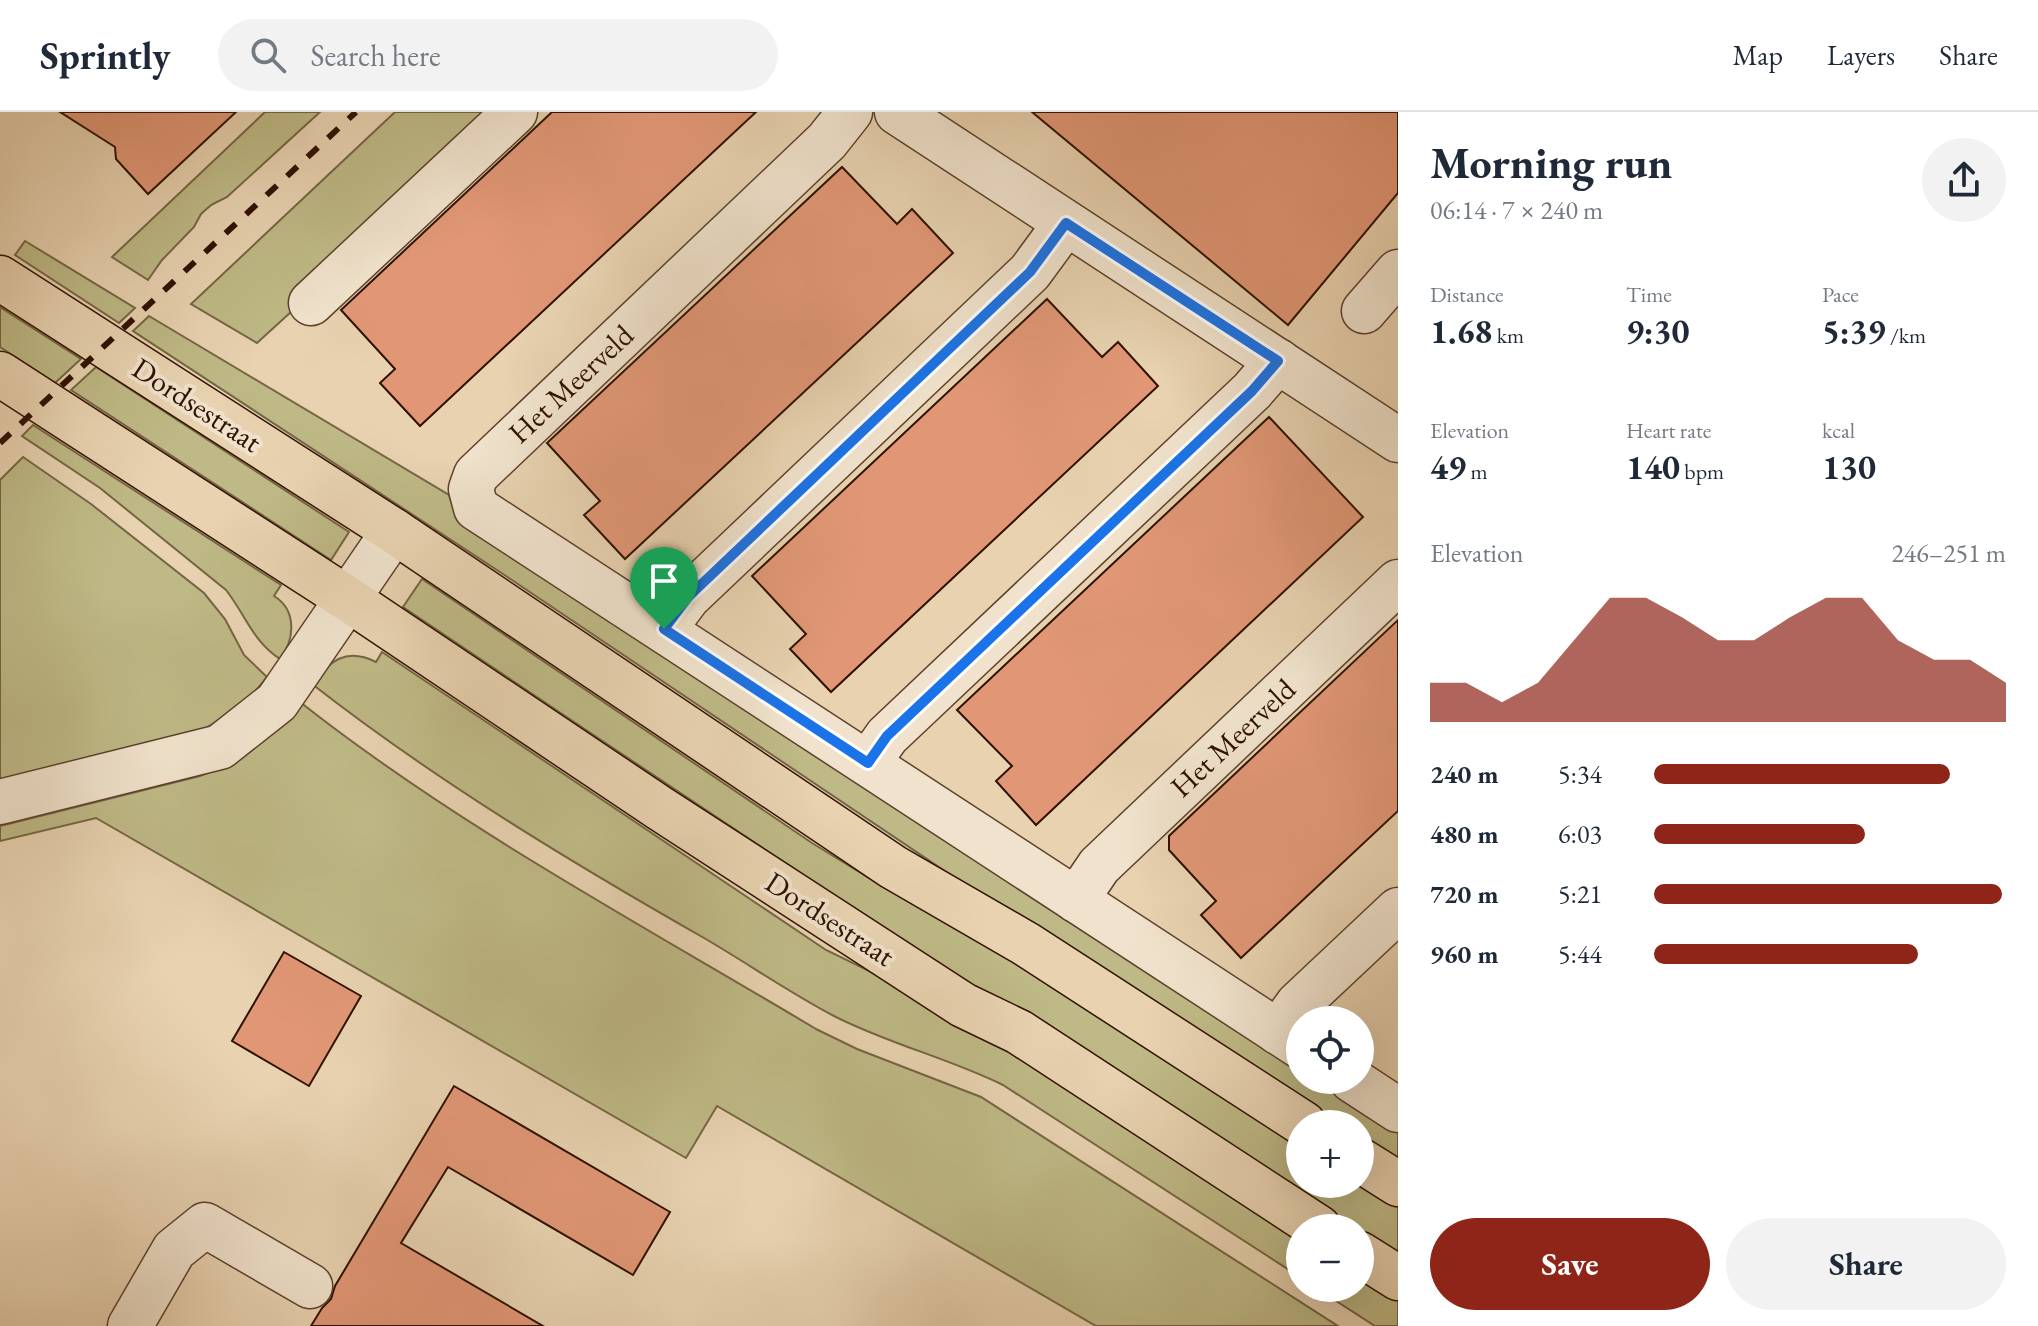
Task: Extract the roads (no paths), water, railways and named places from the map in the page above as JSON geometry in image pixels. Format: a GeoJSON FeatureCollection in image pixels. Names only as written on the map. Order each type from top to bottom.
{"type":"FeatureCollection","features":[{"type":"Feature","properties":{"kind":"main road","name":"Dordsestraat"},"geometry":{"type":"LineString","coordinates":[[0,278],[394,531],[893,867],[1026,944],[1286,1112]]}},
{"type":"Feature","properties":{"kind":"main road","name":"Dordsestraat"},"geometry":{"type":"LineString","coordinates":[[0,374],[348,599],[661,809],[950,996],[1019,1032],[1298,1214]]}},
{"type":"Feature","properties":{"kind":"main road"},"geometry":{"type":"LineString","coordinates":[[1374,1169],[1398,1184]]}},
{"type":"Feature","properties":{"kind":"main road"},"geometry":{"type":"LineString","coordinates":[[1374,1263],[1398,1278]]}},
{"type":"Feature","properties":{"kind":"street"},"geometry":{"type":"LineString","coordinates":[[311,303],[515,112]]}},
{"type":"Feature","properties":{"kind":"street","name":"Het Meerveld"},"geometry":{"type":"LineString","coordinates":[[850,112],[827,141],[476,475],[471,489],[476,508],[1286,1037]]}},
{"type":"Feature","properties":{"kind":"street"},"geometry":{"type":"LineString","coordinates":[[897,112],[1398,440]]}},
{"type":"Feature","properties":{"kind":"street"},"geometry":{"type":"LineString","coordinates":[[664,629],[688,597],[1030,272],[1066,223]]}},
{"type":"Feature","properties":{"kind":"street"},"geometry":{"type":"LineString","coordinates":[[1364,311],[1398,272]]}},
{"type":"Feature","properties":{"kind":"street"},"geometry":{"type":"LineString","coordinates":[[868,763],[887,736],[1252,391],[1278,361]]}},
{"type":"Feature","properties":{"kind":"street"},"geometry":{"type":"LineString","coordinates":[[0,802],[220,747],[277,702],[394,531]]}},
{"type":"Feature","properties":{"kind":"street","name":"Het Meerveld"},"geometry":{"type":"LineString","coordinates":[[1076,900],[1099,866],[1398,582]]}},
{"type":"Feature","properties":{"kind":"street","name":"Het Meerveld"},"geometry":{"type":"LineString","coordinates":[[1297,1006],[1398,910]]}},
{"type":"Feature","properties":{"kind":"street"},"geometry":{"type":"LineString","coordinates":[[1373,1094],[1398,1110]]}},
{"type":"Feature","properties":{"kind":"street"},"geometry":{"type":"LineString","coordinates":[[130,1326],[174,1250],[205,1225],[310,1286]]}},
{"type":"Feature","properties":{"kind":"railway"},"geometry":{"type":"LineString","coordinates":[[0,443],[356,112]]}}]}
